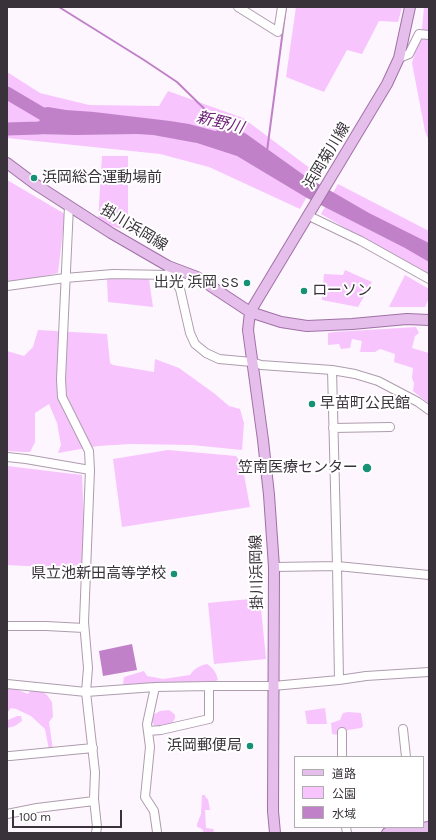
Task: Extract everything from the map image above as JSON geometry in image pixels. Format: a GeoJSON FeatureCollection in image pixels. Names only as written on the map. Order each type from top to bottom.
{"type":"FeatureCollection","features":[{"type":"Feature","properties":{"kind":"main road","name":"浜岡菊川線"},"geometry":{"type":"LineString","coordinates":[[250,312],[387,84],[399,58],[410,7]]}},
{"type":"Feature","properties":{"kind":"main road","name":"掛川浜岡線"},"geometry":{"type":"LineString","coordinates":[[7,163],[35,184],[169,271],[197,277],[250,312],[281,322],[307,326],[407,319],[429,320]]}},
{"type":"Feature","properties":{"kind":"main road","name":"掛川浜岡線"},"geometry":{"type":"LineString","coordinates":[[250,312],[248,330],[263,440],[269,495],[274,567],[273,811],[275,833]]}},
{"type":"Feature","properties":{"kind":"main road"},"geometry":{"type":"LineString","coordinates":[[387,833],[413,829]]}},
{"type":"Feature","properties":{"kind":"street"},"geometry":{"type":"LineString","coordinates":[[238,7],[278,32],[282,7]]}},
{"type":"Feature","properties":{"kind":"street"},"geometry":{"type":"LineString","coordinates":[[399,58],[409,54],[419,34],[429,35]]}},
{"type":"Feature","properties":{"kind":"street"},"geometry":{"type":"LineString","coordinates":[[69,206],[61,379],[62,397],[89,451],[90,470],[84,628],[88,668],[86,692],[95,772],[94,801],[97,827],[96,833]]}},
{"type":"Feature","properties":{"kind":"street"},"geometry":{"type":"LineString","coordinates":[[310,214],[429,278]]}},
{"type":"Feature","properties":{"kind":"street"},"geometry":{"type":"LineString","coordinates":[[7,286],[65,278],[169,271],[180,289],[190,333],[195,344],[206,353],[219,359],[252,362],[261,365],[332,370],[355,374],[378,381],[418,402],[429,410]]}},
{"type":"Feature","properties":{"kind":"street"},"geometry":{"type":"LineString","coordinates":[[332,370],[339,680]]}},
{"type":"Feature","properties":{"kind":"street"},"geometry":{"type":"LineString","coordinates":[[333,428],[390,427]]}},
{"type":"Feature","properties":{"kind":"street"},"geometry":{"type":"LineString","coordinates":[[7,457],[90,470]]}},
{"type":"Feature","properties":{"kind":"street"},"geometry":{"type":"LineString","coordinates":[[274,567],[337,566],[429,575]]}},
{"type":"Feature","properties":{"kind":"street"},"geometry":{"type":"LineString","coordinates":[[7,626],[84,628]]}},
{"type":"Feature","properties":{"kind":"street"},"geometry":{"type":"LineString","coordinates":[[7,684],[86,692],[155,687],[273,686],[366,676],[429,672]]}},
{"type":"Feature","properties":{"kind":"street"},"geometry":{"type":"LineString","coordinates":[[148,731],[161,730],[209,719],[209,686]]}},
{"type":"Feature","properties":{"kind":"street"},"geometry":{"type":"LineString","coordinates":[[155,687],[147,724],[150,747],[144,797],[154,811],[158,833]]}},
{"type":"Feature","properties":{"kind":"street"},"geometry":{"type":"LineString","coordinates":[[403,729],[406,756]]}},
{"type":"Feature","properties":{"kind":"street"},"geometry":{"type":"LineString","coordinates":[[342,732],[342,756]]}},
{"type":"Feature","properties":{"kind":"street"},"geometry":{"type":"LineString","coordinates":[[7,756],[93,748]]}},
{"type":"Feature","properties":{"kind":"street"},"geometry":{"type":"LineString","coordinates":[[7,814],[37,808],[94,801]]}},
{"type":"Feature","properties":{"kind":"green space"},"geometry":{"type":"Polygon","coordinates":[[[296,7],[402,7],[398,22],[379,21],[362,54],[347,50],[324,92],[286,77],[296,7]]]}},
{"type":"Feature","properties":{"kind":"green space"},"geometry":{"type":"Polygon","coordinates":[[[424,7],[429,7],[429,141],[425,131],[412,63],[422,29],[424,7]]]}},
{"type":"Feature","properties":{"kind":"green space"},"geometry":{"type":"Polygon","coordinates":[[[7,72],[40,93],[89,105],[159,106],[168,91],[243,118],[319,175],[300,209],[209,167],[160,154],[7,138],[7,72]]]}},
{"type":"Feature","properties":{"kind":"green space"},"geometry":{"type":"Polygon","coordinates":[[[102,156],[128,156],[128,231],[98,222],[102,156]]]}},
{"type":"Feature","properties":{"kind":"green space"},"geometry":{"type":"Polygon","coordinates":[[[7,180],[65,214],[58,273],[7,285],[7,180]]]}},
{"type":"Feature","properties":{"kind":"green space"},"geometry":{"type":"Polygon","coordinates":[[[338,184],[429,231],[429,276],[321,214],[338,184]]]}},
{"type":"Feature","properties":{"kind":"green space"},"geometry":{"type":"Polygon","coordinates":[[[345,270],[372,282],[358,307],[322,300],[324,274],[343,275],[345,270]]]}},
{"type":"Feature","properties":{"kind":"green space"},"geometry":{"type":"Polygon","coordinates":[[[405,275],[429,289],[429,298],[425,307],[389,307],[405,275]]]}},
{"type":"Feature","properties":{"kind":"green space"},"geometry":{"type":"Polygon","coordinates":[[[107,279],[149,279],[153,307],[108,302],[107,279]]]}},
{"type":"Feature","properties":{"kind":"green space"},"geometry":{"type":"Polygon","coordinates":[[[416,327],[419,333],[415,336],[412,348],[429,353],[429,403],[413,391],[413,368],[394,362],[395,354],[380,349],[375,352],[360,352],[362,341],[352,339],[350,348],[341,349],[339,344],[328,345],[328,333],[416,327]]]}},
{"type":"Feature","properties":{"kind":"green space"},"geometry":{"type":"Polygon","coordinates":[[[38,330],[107,334],[110,363],[113,365],[154,372],[155,359],[179,368],[229,406],[240,409],[244,423],[242,450],[192,445],[131,444],[98,446],[58,453],[61,445],[57,423],[49,404],[35,413],[35,442],[30,452],[7,451],[7,351],[24,356],[33,347],[38,330]]]}},
{"type":"Feature","properties":{"kind":"green space"},"geometry":{"type":"Polygon","coordinates":[[[168,450],[236,456],[242,464],[250,507],[122,527],[113,459],[168,450]]]}},
{"type":"Feature","properties":{"kind":"green space"},"geometry":{"type":"Polygon","coordinates":[[[7,466],[82,475],[86,569],[7,565],[7,466]]]}},
{"type":"Feature","properties":{"kind":"green space"},"geometry":{"type":"Polygon","coordinates":[[[260,598],[266,659],[214,664],[208,603],[260,598]]]}},
{"type":"Feature","properties":{"kind":"green space"},"geometry":{"type":"Polygon","coordinates":[[[207,664],[214,671],[218,680],[209,684],[130,686],[123,684],[124,677],[144,671],[147,676],[163,679],[190,675],[197,668],[207,664]]]}},
{"type":"Feature","properties":{"kind":"green space"},"geometry":{"type":"Polygon","coordinates":[[[7,689],[16,689],[28,694],[31,690],[41,691],[47,695],[52,702],[53,717],[49,722],[53,750],[49,750],[45,729],[31,716],[11,708],[7,713],[7,689]]]}},
{"type":"Feature","properties":{"kind":"green space"},"geometry":{"type":"Polygon","coordinates":[[[325,708],[327,724],[307,724],[305,711],[325,708]]]}},
{"type":"Feature","properties":{"kind":"green space"},"geometry":{"type":"Polygon","coordinates":[[[169,710],[175,716],[172,723],[158,726],[154,725],[152,722],[153,715],[160,711],[169,710]]]}},
{"type":"Feature","properties":{"kind":"green space"},"geometry":{"type":"Polygon","coordinates":[[[343,713],[361,713],[363,726],[361,728],[348,730],[339,735],[332,734],[331,723],[340,720],[343,713]]]}},
{"type":"Feature","properties":{"kind":"green space"},"geometry":{"type":"Polygon","coordinates":[[[7,715],[8,720],[21,716],[22,721],[15,726],[7,728],[7,715]]]}},
{"type":"Feature","properties":{"kind":"green space"},"geometry":{"type":"Polygon","coordinates":[[[202,795],[205,795],[208,799],[210,810],[205,810],[206,828],[214,829],[213,833],[204,833],[202,829],[197,827],[201,814],[202,795]]]}},
{"type":"Feature","properties":{"kind":"water"},"geometry":{"type":"Polygon","coordinates":[[[48,107],[170,121],[215,131],[226,128],[245,133],[305,176],[369,213],[429,243],[429,262],[405,248],[307,198],[237,156],[197,143],[153,135],[37,134],[42,108],[48,107]]]}},
{"type":"Feature","properties":{"kind":"water"},"geometry":{"type":"Polygon","coordinates":[[[132,644],[137,670],[103,676],[99,651],[132,644]]]}},
{"type":"Feature","properties":{"kind":"waterway"},"geometry":{"type":"LineString","coordinates":[[59,7],[177,82],[225,129]]}},
{"type":"Feature","properties":{"kind":"waterway"},"geometry":{"type":"LineString","coordinates":[[267,151],[286,7]]}},
{"type":"Feature","properties":{"kind":"waterway","name":"新野川"},"geometry":{"type":"LineString","coordinates":[[7,93],[46,116],[56,119]]}},
{"type":"Feature","properties":{"kind":"waterway"},"geometry":{"type":"LineString","coordinates":[[7,129],[56,126]]}},
{"type":"Feature","properties":{"kind":"place","name":"浜岡総合運動場前"},"geometry":{"type":"Point","coordinates":[34,178]}},
{"type":"Feature","properties":{"kind":"place","name":"出光 浜岡 SS"},"geometry":{"type":"Point","coordinates":[247,283]}},
{"type":"Feature","properties":{"kind":"place","name":"ローソン"},"geometry":{"type":"Point","coordinates":[304,291]}},
{"type":"Feature","properties":{"kind":"place","name":"早苗町公民館"},"geometry":{"type":"Point","coordinates":[312,404]}},
{"type":"Feature","properties":{"kind":"place","name":"笠南医療センター"},"geometry":{"type":"Point","coordinates":[367,468]}},
{"type":"Feature","properties":{"kind":"place","name":"県立池新田高等学校"},"geometry":{"type":"Point","coordinates":[174,574]}},
{"type":"Feature","properties":{"kind":"place","name":"浜岡郵便局"},"geometry":{"type":"Point","coordinates":[250,746]}}]}
